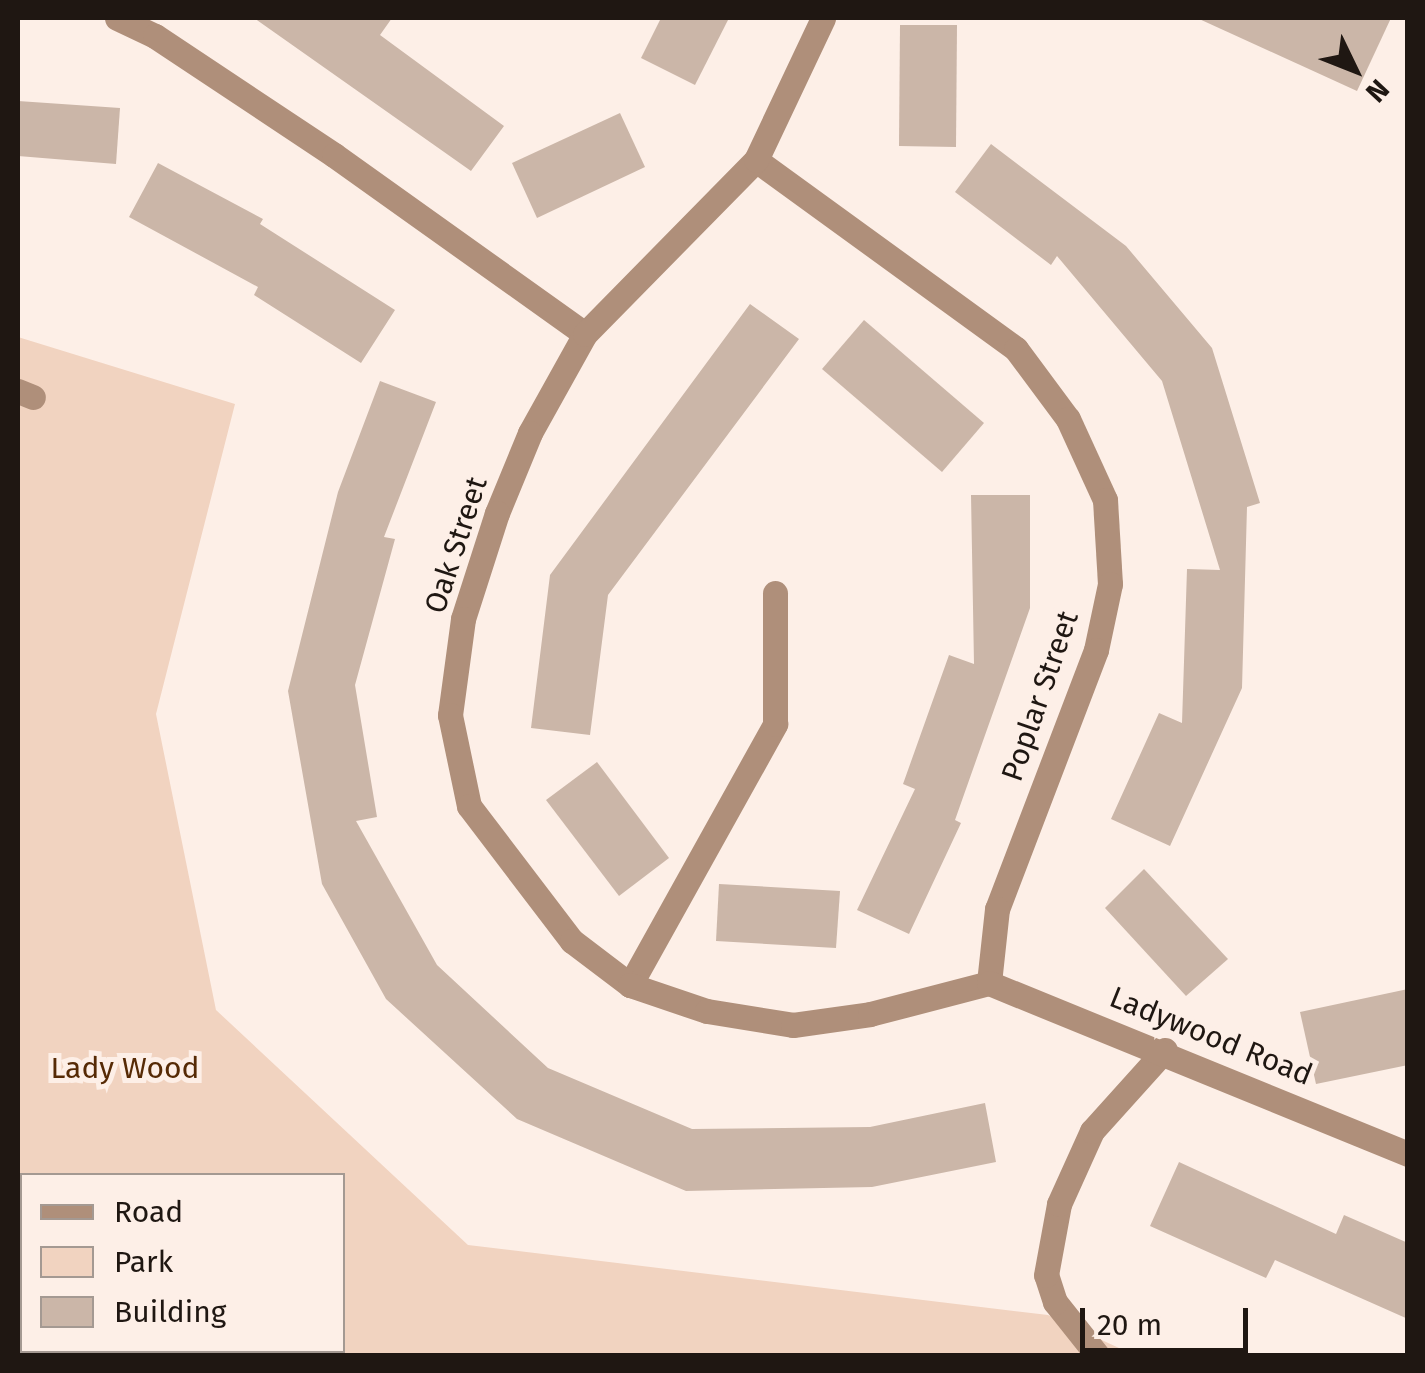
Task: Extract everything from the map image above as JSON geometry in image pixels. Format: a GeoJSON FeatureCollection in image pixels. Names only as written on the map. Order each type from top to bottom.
{"type":"FeatureCollection","features":[{"type":"Feature","properties":{"kind":"street"},"geometry":{"type":"LineString","coordinates":[[117,18],[156,36],[318,144],[585,334]]}},
{"type":"Feature","properties":{"kind":"street","name":"Oak Street"},"geometry":{"type":"LineString","coordinates":[[823,18],[756,160],[585,334],[530,433],[497,513],[462,618],[450,715],[469,806],[572,940],[630,985],[707,1011],[794,1025],[870,1014],[988,983]]}},
{"type":"Feature","properties":{"kind":"street","name":"Poplar Street"},"geometry":{"type":"LineString","coordinates":[[756,160],[1016,348],[1068,418],[1104,500],[1110,584],[1096,650],[998,909],[988,983]]}},
{"type":"Feature","properties":{"kind":"street"},"geometry":{"type":"LineString","coordinates":[[630,985],[775,724],[775,592]]}},
{"type":"Feature","properties":{"kind":"street","name":"Ladywood Road"},"geometry":{"type":"LineString","coordinates":[[988,983],[1165,1050],[1408,1154]]}},
{"type":"Feature","properties":{"kind":"street"},"geometry":{"type":"LineString","coordinates":[[1098,1356],[1055,1302],[1046,1275],[1060,1204],[1092,1131],[1165,1050]]}},
{"type":"Feature","properties":{"kind":"green space","name":"Lady Wood"},"geometry":{"type":"Polygon","coordinates":[[[18,337],[235,404],[156,714],[216,1010],[468,1245],[1048,1315],[1134,1355],[18,1355],[18,337]]]}},
{"type":"Feature","properties":{"kind":"building"},"geometry":{"type":"Polygon","coordinates":[[[254,18],[392,18],[380,35],[504,126],[471,171],[254,18]]]}},
{"type":"Feature","properties":{"kind":"building"},"geometry":{"type":"Polygon","coordinates":[[[661,18],[729,18],[695,85],[641,58],[661,18]]]}},
{"type":"Feature","properties":{"kind":"building"},"geometry":{"type":"Polygon","coordinates":[[[1197,18],[1391,18],[1357,91],[1197,18]]]}},
{"type":"Feature","properties":{"kind":"building"},"geometry":{"type":"Polygon","coordinates":[[[900,25],[957,25],[956,147],[899,146],[900,25]]]}},
{"type":"Feature","properties":{"kind":"building"},"geometry":{"type":"Polygon","coordinates":[[[18,101],[120,108],[116,164],[18,156],[18,101]]]}},
{"type":"Feature","properties":{"kind":"building"},"geometry":{"type":"Polygon","coordinates":[[[620,113],[645,167],[537,218],[512,163],[620,113]]]}},
{"type":"Feature","properties":{"kind":"building"},"geometry":{"type":"Polygon","coordinates":[[[991,144],[1126,246],[1212,348],[1260,503],[1247,507],[1242,688],[1170,846],[1111,819],[1159,713],[1182,723],[1187,569],[1220,570],[1162,381],[1057,256],[1051,265],[955,192],[991,144]]]}},
{"type":"Feature","properties":{"kind":"building"},"geometry":{"type":"Polygon","coordinates":[[[158,163],[263,219],[260,224],[395,310],[361,363],[254,295],[258,287],[129,217],[158,163]]]}},
{"type":"Feature","properties":{"kind":"building"},"geometry":{"type":"Polygon","coordinates":[[[750,304],[799,339],[608,595],[590,735],[531,728],[550,575],[750,304]]]}},
{"type":"Feature","properties":{"kind":"building"},"geometry":{"type":"Polygon","coordinates":[[[864,320],[984,423],[942,472],[822,369],[864,320]]]}},
{"type":"Feature","properties":{"kind":"building"},"geometry":{"type":"Polygon","coordinates":[[[380,381],[436,402],[384,537],[395,539],[355,685],[377,817],[356,821],[437,965],[548,1068],[692,1129],[870,1127],[985,1103],[996,1162],[872,1187],[686,1191],[517,1119],[386,999],[322,884],[288,691],[338,492],[380,381]]]}},
{"type":"Feature","properties":{"kind":"building"},"geometry":{"type":"Polygon","coordinates":[[[971,495],[1030,495],[1030,608],[955,820],[961,823],[909,934],[857,910],[915,789],[903,784],[949,655],[974,664],[971,495]]]}},
{"type":"Feature","properties":{"kind":"building"},"geometry":{"type":"Polygon","coordinates":[[[597,762],[669,858],[619,896],[546,800],[597,762]]]}},
{"type":"Feature","properties":{"kind":"building"},"geometry":{"type":"Polygon","coordinates":[[[1144,869],[1228,959],[1186,996],[1105,908],[1144,869]]]}},
{"type":"Feature","properties":{"kind":"building"},"geometry":{"type":"Polygon","coordinates":[[[719,884],[840,891],[836,948],[716,941],[719,884]]]}},
{"type":"Feature","properties":{"kind":"building"},"geometry":{"type":"Polygon","coordinates":[[[1408,989],[1408,1065],[1316,1084],[1300,1012],[1408,989]]]}},
{"type":"Feature","properties":{"kind":"building"},"geometry":{"type":"Polygon","coordinates":[[[1179,1162],[1336,1234],[1344,1215],[1408,1243],[1408,1319],[1275,1260],[1266,1278],[1150,1226],[1179,1162]]]}}]}
